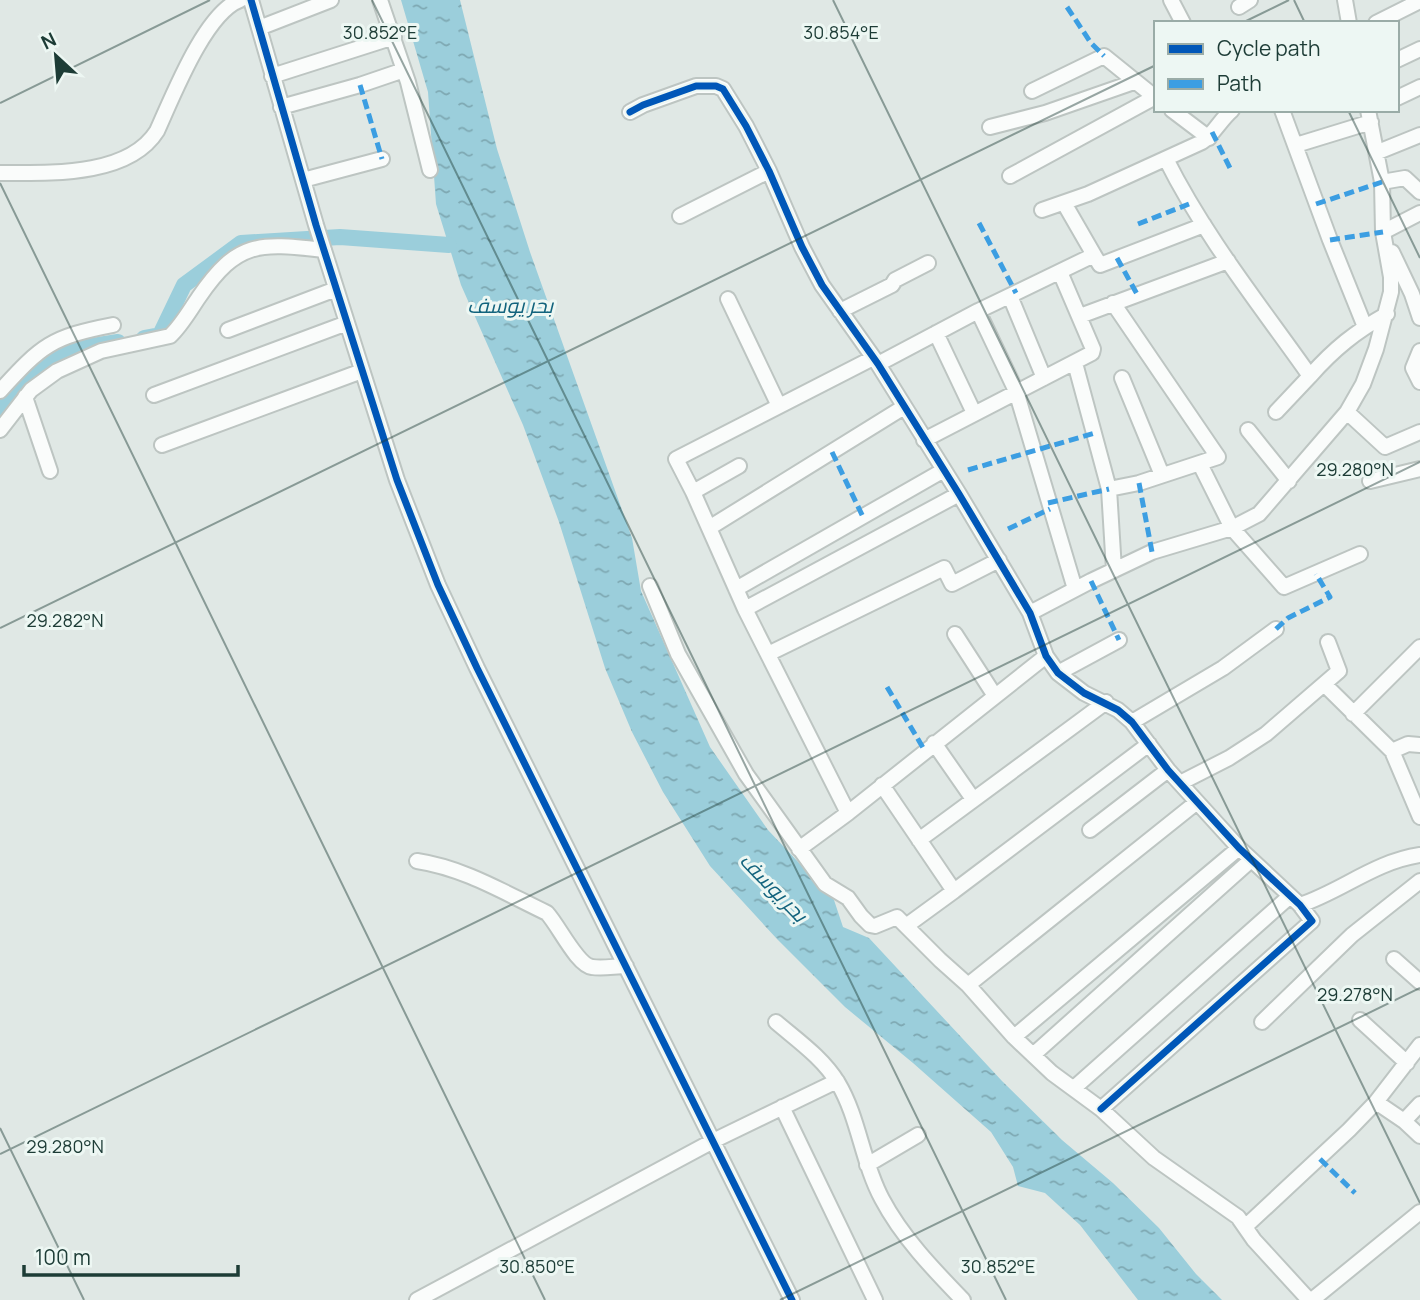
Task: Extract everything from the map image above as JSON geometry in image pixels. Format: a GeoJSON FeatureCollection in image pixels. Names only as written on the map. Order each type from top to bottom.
{"type":"FeatureCollection","features":[{"type":"Feature","properties":{"kind":"street"},"geometry":{"type":"LineString","coordinates":[[0,173],[81,169],[113,163],[134,155],[157,131],[212,23],[230,4],[240,0]]}},
{"type":"Feature","properties":{"kind":"street"},"geometry":{"type":"LineString","coordinates":[[251,0],[316,225],[362,371],[397,480],[438,585],[792,1300]]}},
{"type":"Feature","properties":{"kind":"street"},"geometry":{"type":"LineString","coordinates":[[259,28],[331,0]]}},
{"type":"Feature","properties":{"kind":"street"},"geometry":{"type":"LineString","coordinates":[[380,0],[404,70],[430,170]]}},
{"type":"Feature","properties":{"kind":"street"},"geometry":{"type":"LineString","coordinates":[[1171,0],[1183,21]]}},
{"type":"Feature","properties":{"kind":"street"},"geometry":{"type":"LineString","coordinates":[[1345,0],[1349,21]]}},
{"type":"Feature","properties":{"kind":"street"},"geometry":{"type":"LineString","coordinates":[[1380,21],[1420,1]]}},
{"type":"Feature","properties":{"kind":"street"},"geometry":{"type":"LineString","coordinates":[[272,76],[394,37]]}},
{"type":"Feature","properties":{"kind":"street"},"geometry":{"type":"LineString","coordinates":[[1399,59],[1420,49]]}},
{"type":"Feature","properties":{"kind":"street"},"geometry":{"type":"LineString","coordinates":[[1032,91],[1104,56],[1154,97]]}},
{"type":"Feature","properties":{"kind":"street"},"geometry":{"type":"LineString","coordinates":[[281,107],[404,70]]}},
{"type":"Feature","properties":{"kind":"street"},"geometry":{"type":"LineString","coordinates":[[990,127],[1045,113],[1134,82]]}},
{"type":"Feature","properties":{"kind":"street"},"geometry":{"type":"LineString","coordinates":[[630,112],[696,86],[716,86],[723,89],[769,171],[802,247],[839,311],[875,361],[999,560],[1030,613],[1046,656],[1058,673],[1084,693],[1106,702],[1132,722],[1168,770],[1239,848],[1312,921],[1101,1109]]}},
{"type":"Feature","properties":{"kind":"street"},"geometry":{"type":"LineString","coordinates":[[1399,97],[1420,87]]}},
{"type":"Feature","properties":{"kind":"street"},"geometry":{"type":"LineString","coordinates":[[1010,176],[1154,99]]}},
{"type":"Feature","properties":{"kind":"street"},"geometry":{"type":"LineString","coordinates":[[1175,112],[1209,138]]}},
{"type":"Feature","properties":{"kind":"street"},"geometry":{"type":"LineString","coordinates":[[1042,210],[1064,203],[1209,138],[1230,112]]}},
{"type":"Feature","properties":{"kind":"street"},"geometry":{"type":"LineString","coordinates":[[1283,112],[1365,327]]}},
{"type":"Feature","properties":{"kind":"street"},"geometry":{"type":"LineString","coordinates":[[1030,613],[1152,552],[1232,528],[1259,514],[1347,412],[1363,384],[1387,314],[1391,292],[1383,232],[1382,182],[1370,114],[1296,145]]}},
{"type":"Feature","properties":{"kind":"street"},"geometry":{"type":"LineString","coordinates":[[1378,152],[1420,135]]}},
{"type":"Feature","properties":{"kind":"street"},"geometry":{"type":"LineString","coordinates":[[303,180],[382,159]]}},
{"type":"Feature","properties":{"kind":"street"},"geometry":{"type":"LineString","coordinates":[[1166,159],[1189,204],[1310,376]]}},
{"type":"Feature","properties":{"kind":"street"},"geometry":{"type":"LineString","coordinates":[[680,216],[769,171]]}},
{"type":"Feature","properties":{"kind":"street"},"geometry":{"type":"LineString","coordinates":[[1382,182],[1405,178],[1420,192]]}},
{"type":"Feature","properties":{"kind":"street"},"geometry":{"type":"LineString","coordinates":[[1064,203],[1100,265],[1204,225]]}},
{"type":"Feature","properties":{"kind":"street"},"geometry":{"type":"LineString","coordinates":[[1383,232],[1420,213]]}},
{"type":"Feature","properties":{"kind":"street"},"geometry":{"type":"LineString","coordinates":[[1383,232],[1416,293],[1420,318]]}},
{"type":"Feature","properties":{"kind":"street"},"geometry":{"type":"LineString","coordinates":[[0,430],[25,397],[57,371],[101,351],[170,336],[213,278],[234,256],[250,248],[265,245],[323,247]]}},
{"type":"Feature","properties":{"kind":"street"},"geometry":{"type":"LineString","coordinates":[[848,813],[745,609],[676,460],[779,406],[1094,255]]}},
{"type":"Feature","properties":{"kind":"street"},"geometry":{"type":"LineString","coordinates":[[1080,316],[1228,261]]}},
{"type":"Feature","properties":{"kind":"street"},"geometry":{"type":"LineString","coordinates":[[839,311],[892,285],[895,280],[928,263]]}},
{"type":"Feature","properties":{"kind":"street"},"geometry":{"type":"LineString","coordinates":[[924,440],[1075,363],[1093,351],[1060,272]]}},
{"type":"Feature","properties":{"kind":"street"},"geometry":{"type":"LineString","coordinates":[[228,330],[336,289]]}},
{"type":"Feature","properties":{"kind":"street"},"geometry":{"type":"LineString","coordinates":[[1391,292],[1416,293]]}},
{"type":"Feature","properties":{"kind":"street"},"geometry":{"type":"LineString","coordinates":[[1010,296],[1044,378]]}},
{"type":"Feature","properties":{"kind":"street"},"geometry":{"type":"LineString","coordinates":[[728,299],[779,406]]}},
{"type":"Feature","properties":{"kind":"street"},"geometry":{"type":"LineString","coordinates":[[1109,489],[1218,457],[1113,303]]}},
{"type":"Feature","properties":{"kind":"street"},"geometry":{"type":"LineString","coordinates":[[978,311],[1016,391],[1074,589]]}},
{"type":"Feature","properties":{"kind":"street"},"geometry":{"type":"LineString","coordinates":[[1276,412],[1332,351],[1387,314]]}},
{"type":"Feature","properties":{"kind":"street"},"geometry":{"type":"LineString","coordinates":[[154,395],[347,323]]}},
{"type":"Feature","properties":{"kind":"street"},"geometry":{"type":"LineString","coordinates":[[0,391],[43,347],[70,334],[113,325]]}},
{"type":"Feature","properties":{"kind":"street"},"geometry":{"type":"LineString","coordinates":[[936,333],[974,413]]}},
{"type":"Feature","properties":{"kind":"street"},"geometry":{"type":"LineString","coordinates":[[1420,351],[1413,368],[1420,382]]}},
{"type":"Feature","properties":{"kind":"street"},"geometry":{"type":"LineString","coordinates":[[1075,363],[1109,489],[1114,570]]}},
{"type":"Feature","properties":{"kind":"street"},"geometry":{"type":"LineString","coordinates":[[162,445],[362,371]]}},
{"type":"Feature","properties":{"kind":"street"},"geometry":{"type":"LineString","coordinates":[[1122,378],[1162,475]]}},
{"type":"Feature","properties":{"kind":"street"},"geometry":{"type":"LineString","coordinates":[[25,397],[50,471]]}},
{"type":"Feature","properties":{"kind":"street"},"geometry":{"type":"LineString","coordinates":[[709,528],[904,407]]}},
{"type":"Feature","properties":{"kind":"street"},"geometry":{"type":"LineString","coordinates":[[1347,412],[1385,447],[1420,432]]}},
{"type":"Feature","properties":{"kind":"street"},"geometry":{"type":"LineString","coordinates":[[1248,430],[1289,481]]}},
{"type":"Feature","properties":{"kind":"street"},"geometry":{"type":"LineString","coordinates":[[1200,464],[1232,528],[1284,587],[1360,554]]}},
{"type":"Feature","properties":{"kind":"street"},"geometry":{"type":"LineString","coordinates":[[693,492],[739,466]]}},
{"type":"Feature","properties":{"kind":"street"},"geometry":{"type":"LineString","coordinates":[[736,589],[944,470]]}},
{"type":"Feature","properties":{"kind":"street"},"geometry":{"type":"LineString","coordinates":[[1370,481],[1420,470]]}},
{"type":"Feature","properties":{"kind":"street"},"geometry":{"type":"LineString","coordinates":[[745,609],[959,494]]}},
{"type":"Feature","properties":{"kind":"street"},"geometry":{"type":"LineString","coordinates":[[768,654],[944,568],[952,584],[999,560]]}},
{"type":"Feature","properties":{"kind":"street"},"geometry":{"type":"LineString","coordinates":[[650,586],[678,654],[732,752],[825,884],[848,898],[870,925],[880,925],[897,917],[968,985],[1033,1055],[1101,1109],[1154,1158],[1233,1212],[1254,1240],[1310,1300],[1420,1212]]}},
{"type":"Feature","properties":{"kind":"street"},"geometry":{"type":"LineString","coordinates":[[1132,722],[1223,668],[1276,629]]}},
{"type":"Feature","properties":{"kind":"street"},"geometry":{"type":"LineString","coordinates":[[955,634],[995,696]]}},
{"type":"Feature","properties":{"kind":"street"},"geometry":{"type":"LineString","coordinates":[[1058,673],[1119,640]]}},
{"type":"Feature","properties":{"kind":"street"},"geometry":{"type":"LineString","coordinates":[[1180,783],[1229,758],[1266,734],[1339,671],[1328,642]]}},
{"type":"Feature","properties":{"kind":"street"},"geometry":{"type":"LineString","coordinates":[[1353,714],[1420,647]]}},
{"type":"Feature","properties":{"kind":"street"},"geometry":{"type":"LineString","coordinates":[[799,849],[1046,656]]}},
{"type":"Feature","properties":{"kind":"street"},"geometry":{"type":"LineString","coordinates":[[1324,684],[1392,751],[1419,812]]}},
{"type":"Feature","properties":{"kind":"street"},"geometry":{"type":"LineString","coordinates":[[919,840],[1106,702]]}},
{"type":"Feature","properties":{"kind":"street"},"geometry":{"type":"LineString","coordinates":[[934,743],[973,799]]}},
{"type":"Feature","properties":{"kind":"street"},"geometry":{"type":"LineString","coordinates":[[906,926],[1149,744]]}},
{"type":"Feature","properties":{"kind":"street"},"geometry":{"type":"LineString","coordinates":[[1392,751],[1408,744],[1420,745]]}},
{"type":"Feature","properties":{"kind":"street"},"geometry":{"type":"LineString","coordinates":[[1090,830],[1168,770]]}},
{"type":"Feature","properties":{"kind":"street"},"geometry":{"type":"LineString","coordinates":[[882,785],[954,891]]}},
{"type":"Feature","properties":{"kind":"street"},"geometry":{"type":"LineString","coordinates":[[968,985],[1197,802]]}},
{"type":"Feature","properties":{"kind":"street"},"geometry":{"type":"LineString","coordinates":[[1014,1037],[1239,848]]}},
{"type":"Feature","properties":{"kind":"street"},"geometry":{"type":"LineString","coordinates":[[1074,1088],[1294,901],[1405,857],[1420,855]]}},
{"type":"Feature","properties":{"kind":"street"},"geometry":{"type":"LineString","coordinates":[[1033,1055],[1251,860]]}},
{"type":"Feature","properties":{"kind":"street"},"geometry":{"type":"LineString","coordinates":[[417,861],[443,865],[463,873],[547,914],[557,924],[581,963],[591,967],[625,966]]}},
{"type":"Feature","properties":{"kind":"street"},"geometry":{"type":"LineString","coordinates":[[1262,1022],[1352,934],[1420,881]]}},
{"type":"Feature","properties":{"kind":"street"},"geometry":{"type":"LineString","coordinates":[[1394,959],[1420,982]]}},
{"type":"Feature","properties":{"kind":"street"},"geometry":{"type":"LineString","coordinates":[[1360,1020],[1407,1063]]}},
{"type":"Feature","properties":{"kind":"street"},"geometry":{"type":"LineString","coordinates":[[776,1022],[823,1064],[837,1081],[881,1198],[897,1224],[963,1300]]}},
{"type":"Feature","properties":{"kind":"street"},"geometry":{"type":"LineString","coordinates":[[1246,1226],[1320,1158],[1376,1101],[1420,1045]]}},
{"type":"Feature","properties":{"kind":"street"},"geometry":{"type":"LineString","coordinates":[[416,1300],[713,1141],[837,1081]]}},
{"type":"Feature","properties":{"kind":"street"},"geometry":{"type":"LineString","coordinates":[[1376,1101],[1420,1136]]}},
{"type":"Feature","properties":{"kind":"street"},"geometry":{"type":"LineString","coordinates":[[1404,1121],[1420,1104]]}},
{"type":"Feature","properties":{"kind":"street"},"geometry":{"type":"LineString","coordinates":[[782,1107],[875,1300]]}},
{"type":"Feature","properties":{"kind":"street"},"geometry":{"type":"LineString","coordinates":[[867,1165],[918,1135]]}},
{"type":"Feature","properties":{"kind":"water","name":"بحر يوسف"},"geometry":{"type":"Polygon","coordinates":[[[401,0],[460,0],[497,149],[530,252],[632,538],[641,591],[710,747],[768,830],[834,900],[843,927],[869,938],[1002,1081],[1159,1228],[1196,1274],[1222,1300],[1138,1300],[1080,1225],[1045,1193],[1018,1186],[1013,1167],[991,1132],[845,1007],[777,939],[710,866],[663,792],[632,732],[605,668],[559,522],[523,425],[461,285],[436,204],[428,92],[401,0]]]}},
{"type":"Feature","properties":{"kind":"waterway"},"geometry":{"type":"LineString","coordinates":[[144,338],[160,335],[184,285],[241,243],[340,237],[449,245]]}},
{"type":"Feature","properties":{"kind":"waterway"},"geometry":{"type":"LineString","coordinates":[[0,409],[60,351],[118,342]]}},
{"type":"Feature","properties":{"kind":"marked path"},"geometry":{"type":"LineString","coordinates":[[1067,7],[1091,43],[1104,56]]}},
{"type":"Feature","properties":{"kind":"marked path"},"geometry":{"type":"LineString","coordinates":[[360,85],[382,159]]}},
{"type":"Feature","properties":{"kind":"marked path"},"geometry":{"type":"LineString","coordinates":[[1212,132],[1230,168]]}},
{"type":"Feature","properties":{"kind":"marked path"},"geometry":{"type":"LineString","coordinates":[[1316,204],[1382,182]]}},
{"type":"Feature","properties":{"kind":"marked path"},"geometry":{"type":"LineString","coordinates":[[1138,224],[1189,204]]}},
{"type":"Feature","properties":{"kind":"marked path"},"geometry":{"type":"LineString","coordinates":[[979,223],[1016,293]]}},
{"type":"Feature","properties":{"kind":"marked path"},"geometry":{"type":"LineString","coordinates":[[1330,240],[1383,232]]}},
{"type":"Feature","properties":{"kind":"marked path"},"geometry":{"type":"LineString","coordinates":[[1117,258],[1137,294]]}},
{"type":"Feature","properties":{"kind":"marked path"},"geometry":{"type":"LineString","coordinates":[[968,470],[1095,433]]}},
{"type":"Feature","properties":{"kind":"marked path"},"geometry":{"type":"LineString","coordinates":[[832,452],[863,517]]}},
{"type":"Feature","properties":{"kind":"marked path"},"geometry":{"type":"LineString","coordinates":[[1139,483],[1152,552]]}},
{"type":"Feature","properties":{"kind":"marked path"},"geometry":{"type":"LineString","coordinates":[[1048,503],[1109,489]]}},
{"type":"Feature","properties":{"kind":"marked path"},"geometry":{"type":"LineString","coordinates":[[1008,529],[1050,509]]}},
{"type":"Feature","properties":{"kind":"marked path"},"geometry":{"type":"LineString","coordinates":[[1276,629],[1288,618],[1330,597],[1316,574]]}},
{"type":"Feature","properties":{"kind":"marked path"},"geometry":{"type":"LineString","coordinates":[[1091,581],[1119,640]]}},
{"type":"Feature","properties":{"kind":"marked path"},"geometry":{"type":"LineString","coordinates":[[887,687],[925,751]]}},
{"type":"Feature","properties":{"kind":"marked path"},"geometry":{"type":"LineString","coordinates":[[1320,1159],[1355,1193]]}},
{"type":"Feature","properties":{"kind":"cycle path"},"geometry":{"type":"LineString","coordinates":[[251,0],[316,225],[397,480],[438,585],[792,1300]]}},
{"type":"Feature","properties":{"kind":"cycle path"},"geometry":{"type":"LineString","coordinates":[[630,112],[696,86],[716,86],[723,89],[769,171],[802,247],[822,285],[878,364],[959,494],[1030,613],[1046,656],[1058,673],[1084,693],[1118,710],[1132,722],[1168,770],[1239,848],[1300,905],[1312,921],[1101,1109]]}}]}
